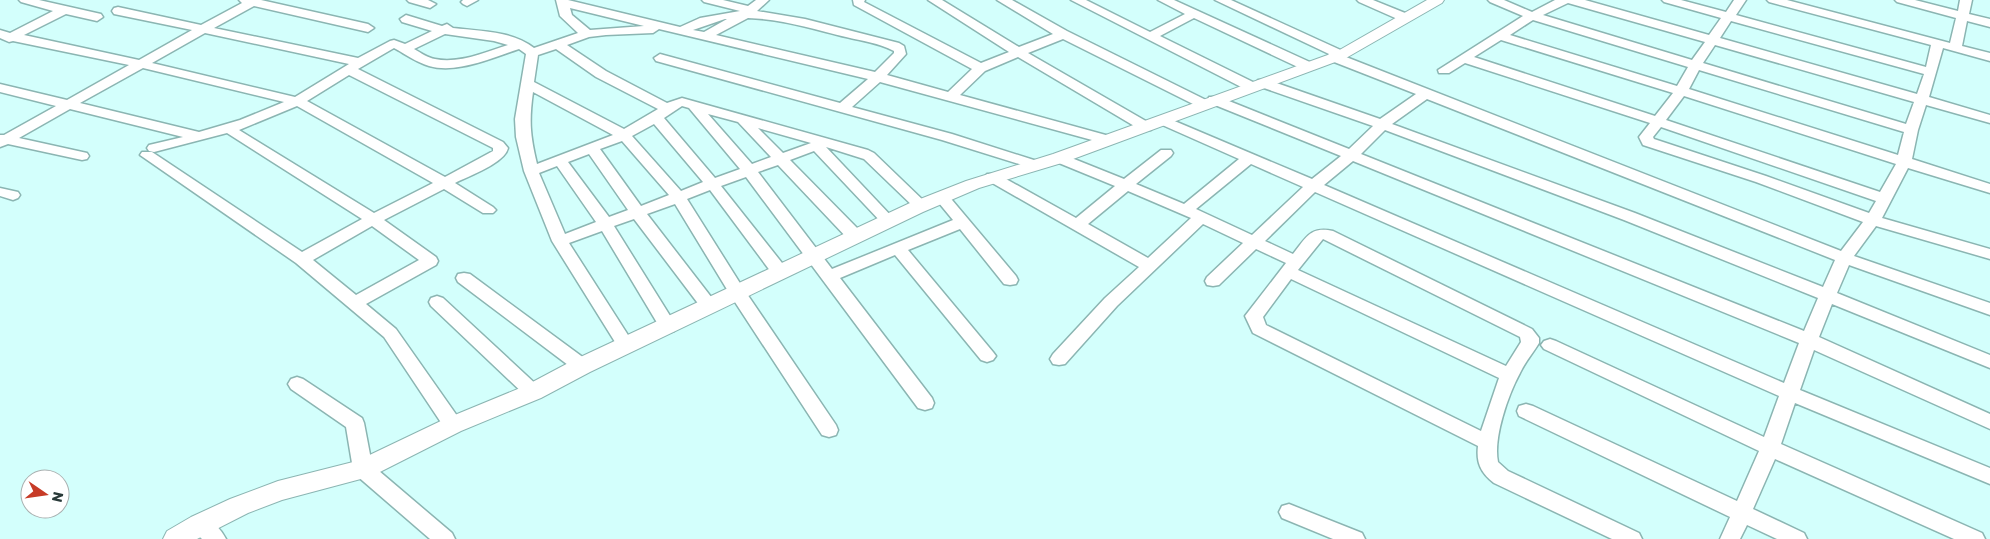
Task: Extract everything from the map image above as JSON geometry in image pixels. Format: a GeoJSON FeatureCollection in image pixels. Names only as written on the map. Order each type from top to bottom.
{"type":"FeatureCollection","features":[{"type":"Feature","properties":{"kind":"street"},"geometry":{"type":"LineString","coordinates":[[25,0],[96,17]]}},
{"type":"Feature","properties":{"kind":"street"},"geometry":{"type":"LineString","coordinates":[[2,140],[67,106],[205,28],[250,0],[368,28]]}},
{"type":"Feature","properties":{"kind":"street"},"geometry":{"type":"LineString","coordinates":[[413,0],[430,4]]}},
{"type":"Feature","properties":{"kind":"street"},"geometry":{"type":"LineString","coordinates":[[708,0],[900,48],[900,54],[878,77],[842,109]]}},
{"type":"Feature","properties":{"kind":"street"},"geometry":{"type":"LineString","coordinates":[[708,36],[763,0]]}},
{"type":"Feature","properties":{"kind":"street"},"geometry":{"type":"LineString","coordinates":[[859,0],[858,3],[980,68]]}},
{"type":"Feature","properties":{"kind":"street"},"geometry":{"type":"LineString","coordinates":[[934,0],[1146,127]]}},
{"type":"Feature","properties":{"kind":"street"},"geometry":{"type":"LineString","coordinates":[[1003,0],[1062,34],[1209,102],[1352,155],[1809,340],[1990,422]]}},
{"type":"Feature","properties":{"kind":"street"},"geometry":{"type":"LineString","coordinates":[[1077,0],[1257,85],[1383,124],[1828,294],[1990,362]]}},
{"type":"Feature","properties":{"kind":"street"},"geometry":{"type":"LineString","coordinates":[[1092,8],[1109,0]]}},
{"type":"Feature","properties":{"kind":"street"},"geometry":{"type":"LineString","coordinates":[[1164,0],[1307,66]]}},
{"type":"Feature","properties":{"kind":"street"},"geometry":{"type":"LineString","coordinates":[[1222,0],[1337,56],[1426,93],[1844,258],[1990,309]]}},
{"type":"Feature","properties":{"kind":"street"},"geometry":{"type":"LineString","coordinates":[[1363,0],[1406,18]]}},
{"type":"Feature","properties":{"kind":"street"},"geometry":{"type":"LineString","coordinates":[[176,539],[200,524],[278,490],[363,469],[453,425],[533,392],[582,366],[668,327],[887,220],[992,177],[1032,164],[1059,158],[1165,121],[1209,102],[1337,56],[1437,0]]}},
{"type":"Feature","properties":{"kind":"street"},"geometry":{"type":"LineString","coordinates":[[1494,0],[1532,16],[1910,130]]}},
{"type":"Feature","properties":{"kind":"street"},"geometry":{"type":"LineString","coordinates":[[1444,70],[1532,16],[1564,0]]}},
{"type":"Feature","properties":{"kind":"street"},"geometry":{"type":"LineString","coordinates":[[1572,0],[1990,119]]}},
{"type":"Feature","properties":{"kind":"street"},"geometry":{"type":"LineString","coordinates":[[1668,0],[1931,72]]}},
{"type":"Feature","properties":{"kind":"street"},"geometry":{"type":"LineString","coordinates":[[1740,0],[1695,65],[1681,90],[1657,121],[1646,139],[1652,143],[1761,179],[1873,220],[1990,254]]}},
{"type":"Feature","properties":{"kind":"street"},"geometry":{"type":"LineString","coordinates":[[1773,0],[1990,57]]}},
{"type":"Feature","properties":{"kind":"street"},"geometry":{"type":"LineString","coordinates":[[1901,0],[1990,23]]}},
{"type":"Feature","properties":{"kind":"street"},"geometry":{"type":"LineString","coordinates":[[1955,48],[1966,0]]}},
{"type":"Feature","properties":{"kind":"street"},"geometry":{"type":"LineString","coordinates":[[588,34],[566,16],[562,1],[878,77],[1108,140]]}},
{"type":"Feature","properties":{"kind":"street"},"geometry":{"type":"LineString","coordinates":[[4,38],[64,10]]}},
{"type":"Feature","properties":{"kind":"street"},"geometry":{"type":"LineString","coordinates":[[118,11],[205,28],[354,66],[500,148],[500,153],[495,157],[443,182],[302,258]]}},
{"type":"Feature","properties":{"kind":"street"},"geometry":{"type":"LineString","coordinates":[[453,425],[390,334],[302,258],[151,152],[266,116],[297,101],[391,45],[405,49],[424,59],[442,64],[558,44],[588,34],[606,31],[679,29],[719,16],[748,11]]}},
{"type":"Feature","properties":{"kind":"street"},"geometry":{"type":"LineString","coordinates":[[1151,36],[1194,14]]}},
{"type":"Feature","properties":{"kind":"street"},"geometry":{"type":"LineString","coordinates":[[406,19],[443,30],[480,34],[527,49]]}},
{"type":"Feature","properties":{"kind":"street"},"geometry":{"type":"LineString","coordinates":[[405,49],[460,21]]}},
{"type":"Feature","properties":{"kind":"street"},"geometry":{"type":"LineString","coordinates":[[951,96],[980,68],[1062,34]]}},
{"type":"Feature","properties":{"kind":"street"},"geometry":{"type":"LineString","coordinates":[[1500,36],[1681,90],[1990,189]]}},
{"type":"Feature","properties":{"kind":"street"},"geometry":{"type":"LineString","coordinates":[[4,38],[141,64],[297,101],[443,182],[488,210]]}},
{"type":"Feature","properties":{"kind":"street"},"geometry":{"type":"LineString","coordinates":[[558,44],[662,113],[713,185],[780,272]]}},
{"type":"Feature","properties":{"kind":"street"},"geometry":{"type":"LineString","coordinates":[[1730,539],[1770,448],[1809,340],[1844,258],[1873,220],[1904,162],[1910,130],[1931,72],[1938,44]]}},
{"type":"Feature","properties":{"kind":"street"},"geometry":{"type":"LineString","coordinates":[[527,49],[528,84],[522,119],[523,137],[531,171],[560,241],[626,346]]}},
{"type":"Feature","properties":{"kind":"street"},"geometry":{"type":"LineString","coordinates":[[660,58],[947,137],[1032,164]]}},
{"type":"Feature","properties":{"kind":"street"},"geometry":{"type":"LineString","coordinates":[[1464,58],[1657,121],[1885,199]]}},
{"type":"Feature","properties":{"kind":"street"},"geometry":{"type":"LineString","coordinates":[[528,84],[624,135],[679,198],[737,292],[829,430]]}},
{"type":"Feature","properties":{"kind":"street"},"geometry":{"type":"LineString","coordinates":[[0,88],[67,106],[200,136]]}},
{"type":"Feature","properties":{"kind":"street"},"geometry":{"type":"LineString","coordinates":[[1212,281],[1314,185],[1352,155],[1383,124],[1426,93]]}},
{"type":"Feature","properties":{"kind":"street"},"geometry":{"type":"LineString","coordinates":[[531,171],[593,149],[624,135],[682,102],[696,108],[820,144],[869,156],[921,206]]}},
{"type":"Feature","properties":{"kind":"street"},"geometry":{"type":"LineString","coordinates":[[696,108],[749,170],[812,256],[925,403]]}},
{"type":"Feature","properties":{"kind":"street"},"geometry":{"type":"LineString","coordinates":[[742,120],[782,158],[855,236]]}},
{"type":"Feature","properties":{"kind":"street"},"geometry":{"type":"LineString","coordinates":[[1165,121],[1789,393],[1990,476]]}},
{"type":"Feature","properties":{"kind":"street"},"geometry":{"type":"LineString","coordinates":[[233,132],[373,219],[430,261],[355,303]]}},
{"type":"Feature","properties":{"kind":"street"},"geometry":{"type":"LineString","coordinates":[[2,140],[82,156]]}},
{"type":"Feature","properties":{"kind":"street"},"geometry":{"type":"LineString","coordinates":[[560,241],[820,144]]}},
{"type":"Feature","properties":{"kind":"street"},"geometry":{"type":"LineString","coordinates":[[820,144],[887,220]]}},
{"type":"Feature","properties":{"kind":"street"},"geometry":{"type":"LineString","coordinates":[[593,149],[638,213],[709,306]]}},
{"type":"Feature","properties":{"kind":"street"},"geometry":{"type":"LineString","coordinates":[[1077,225],[1127,186],[1166,152]]}},
{"type":"Feature","properties":{"kind":"street"},"geometry":{"type":"LineString","coordinates":[[1059,158],[1186,210],[1254,242],[1293,267],[1510,375]]}},
{"type":"Feature","properties":{"kind":"street"},"geometry":{"type":"LineString","coordinates":[[1186,210],[1249,158]]}},
{"type":"Feature","properties":{"kind":"street"},"geometry":{"type":"LineString","coordinates":[[560,160],[606,225],[668,327]]}},
{"type":"Feature","properties":{"kind":"street"},"geometry":{"type":"LineString","coordinates":[[992,177],[1150,266]]}},
{"type":"Feature","properties":{"kind":"street"},"geometry":{"type":"LineString","coordinates":[[942,197],[1010,280]]}},
{"type":"Feature","properties":{"kind":"street"},"geometry":{"type":"LineString","coordinates":[[1059,359],[1110,302],[1202,217]]}},
{"type":"Feature","properties":{"kind":"street"},"geometry":{"type":"LineString","coordinates":[[828,277],[963,222]]}},
{"type":"Feature","properties":{"kind":"street"},"geometry":{"type":"LineString","coordinates":[[1488,443],[1259,329],[1254,316],[1315,237],[1321,234],[1327,235],[1522,330],[1530,338],[1530,343],[1510,375],[1488,443],[1486,454],[1488,464],[1501,477],[1632,539]]}},
{"type":"Feature","properties":{"kind":"street"},"geometry":{"type":"LineString","coordinates":[[898,248],[987,356]]}},
{"type":"Feature","properties":{"kind":"street"},"geometry":{"type":"LineString","coordinates":[[464,278],[582,366]]}},
{"type":"Feature","properties":{"kind":"street"},"geometry":{"type":"LineString","coordinates":[[437,302],[533,392]]}},
{"type":"Feature","properties":{"kind":"street"},"geometry":{"type":"LineString","coordinates":[[1550,345],[1770,448],[1975,539]]}},
{"type":"Feature","properties":{"kind":"street"},"geometry":{"type":"LineString","coordinates":[[297,384],[355,424],[363,469],[445,539]]}},
{"type":"Feature","properties":{"kind":"street"},"geometry":{"type":"LineString","coordinates":[[1526,411],[1797,539]]}},
{"type":"Feature","properties":{"kind":"street"},"geometry":{"type":"LineString","coordinates":[[1289,512],[1355,539]]}},
{"type":"Feature","properties":{"kind":"street"},"geometry":{"type":"LineString","coordinates":[[200,524],[216,539]]}}]}
